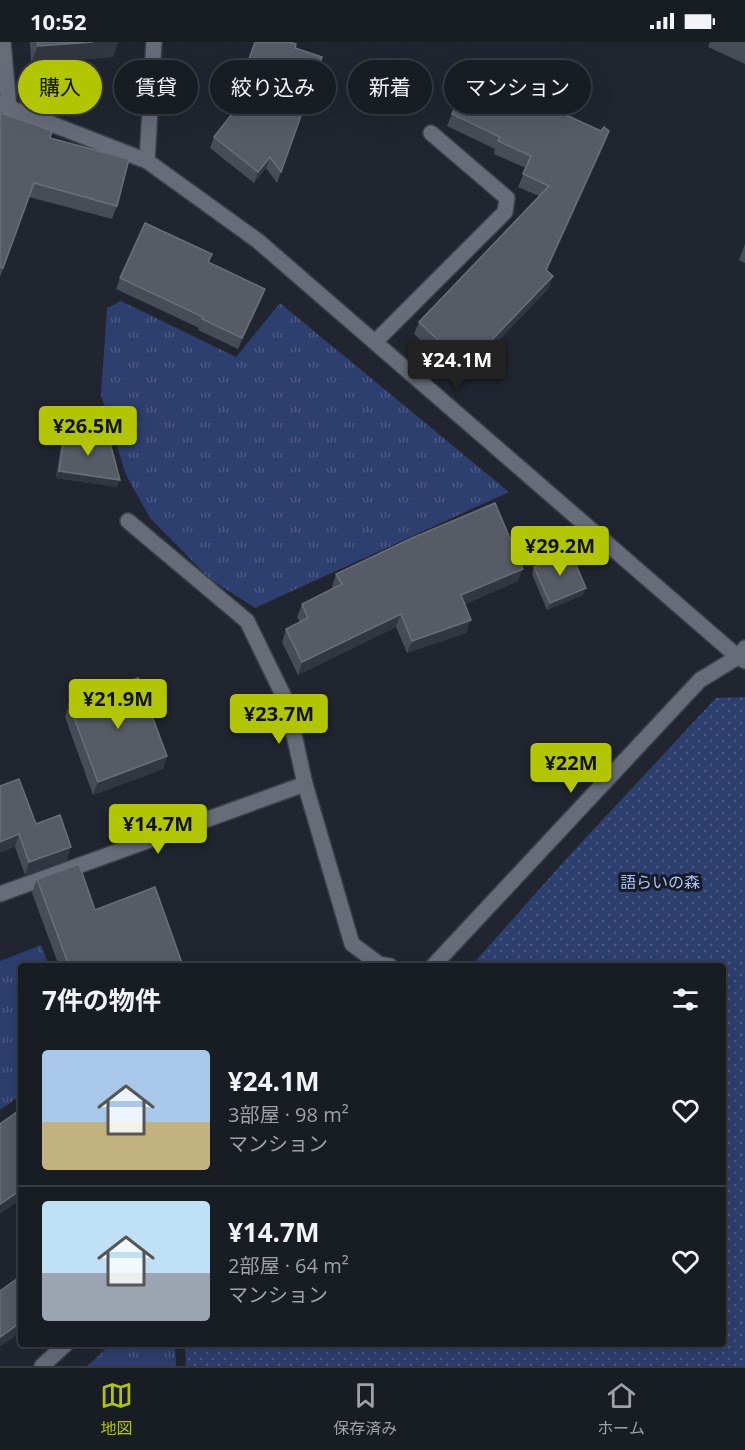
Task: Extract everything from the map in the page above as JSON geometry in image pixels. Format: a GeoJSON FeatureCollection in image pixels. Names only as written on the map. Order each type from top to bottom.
{"type":"FeatureCollection","features":[{"type":"Feature","properties":{"kind":"street"},"geometry":{"type":"LineString","coordinates":[[3,42],[4,106],[147,161],[258,241],[743,655],[700,680],[436,963]]}},
{"type":"Feature","properties":{"kind":"street"},"geometry":{"type":"LineString","coordinates":[[147,161],[154,42]]}},
{"type":"Feature","properties":{"kind":"street"},"geometry":{"type":"LineString","coordinates":[[375,342],[505,212],[507,198],[431,133]]}},
{"type":"Feature","properties":{"kind":"street"},"geometry":{"type":"LineString","coordinates":[[128,521],[247,621],[287,703],[305,784],[352,944],[378,963]]}},
{"type":"Feature","properties":{"kind":"street"},"geometry":{"type":"LineString","coordinates":[[0,894],[305,784]]}},
{"type":"Feature","properties":{"kind":"street"},"geometry":{"type":"LineString","coordinates":[[42,1366],[63,1347]]}},
{"type":"Feature","properties":{"kind":"green space"},"geometry":{"type":"Polygon","coordinates":[[[121,301],[236,357],[280,303],[509,492],[255,608],[210,579],[150,518],[126,475],[101,395],[107,308],[121,301]]]}},
{"type":"Feature","properties":{"kind":"green space","name":"語らいの森"},"geometry":{"type":"Polygon","coordinates":[[[745,697],[745,1366],[186,1366],[185,1347],[726,1347],[726,963],[474,963],[567,858],[716,698],[745,697]]]}},
{"type":"Feature","properties":{"kind":"green space"},"geometry":{"type":"Polygon","coordinates":[[[41,945],[48,963],[18,963],[18,1097],[0,1110],[0,961],[41,945]]]}},
{"type":"Feature","properties":{"kind":"green space"},"geometry":{"type":"Polygon","coordinates":[[[108,1347],[175,1347],[176,1366],[87,1366],[108,1347]]]}},
{"type":"Feature","properties":{"kind":"building"},"geometry":{"type":"Polygon","coordinates":[[[37,42],[93,42],[38,46],[37,42]]]}},
{"type":"Feature","properties":{"kind":"building"},"geometry":{"type":"Polygon","coordinates":[[[255,42],[290,42],[296,44],[295,48],[322,57],[321,60],[249,60],[255,42]]]}},
{"type":"Feature","properties":{"kind":"building"},"geometry":{"type":"Polygon","coordinates":[[[0,113],[52,131],[50,138],[129,159],[117,206],[34,183],[3,268],[0,267],[0,113]]]}},
{"type":"Feature","properties":{"kind":"building"},"geometry":{"type":"Polygon","coordinates":[[[232,114],[302,114],[281,172],[270,157],[258,172],[214,137],[232,114]]]}},
{"type":"Feature","properties":{"kind":"building"},"geometry":{"type":"Polygon","coordinates":[[[452,114],[564,114],[601,131],[604,127],[609,131],[546,270],[553,276],[466,367],[419,322],[549,186],[523,174],[531,156],[498,141],[500,137],[452,114]]]}},
{"type":"Feature","properties":{"kind":"building"},"geometry":{"type":"Polygon","coordinates":[[[145,223],[212,254],[208,262],[265,289],[242,338],[120,278],[145,223]]]}},
{"type":"Feature","properties":{"kind":"building"},"geometry":{"type":"Polygon","coordinates":[[[65,432],[109,439],[120,480],[59,471],[65,432]]]}},
{"type":"Feature","properties":{"kind":"building"},"geometry":{"type":"Polygon","coordinates":[[[495,503],[523,569],[461,595],[471,620],[412,641],[401,614],[302,662],[286,629],[308,618],[302,604],[342,584],[336,574],[412,538],[495,503]]]}},
{"type":"Feature","properties":{"kind":"building"},"geometry":{"type":"Polygon","coordinates":[[[570,551],[586,588],[550,603],[534,567],[570,551]]]}},
{"type":"Feature","properties":{"kind":"building"},"geometry":{"type":"Polygon","coordinates":[[[138,678],[167,756],[98,782],[69,704],[138,678]]]}},
{"type":"Feature","properties":{"kind":"building"},"geometry":{"type":"Polygon","coordinates":[[[19,779],[36,824],[60,815],[71,847],[29,862],[19,834],[0,842],[0,786],[19,779]]]}},
{"type":"Feature","properties":{"kind":"building"},"geometry":{"type":"Polygon","coordinates":[[[79,864],[95,910],[155,887],[182,963],[68,963],[37,879],[79,864]]]}},
{"type":"Feature","properties":{"kind":"building"},"geometry":{"type":"Polygon","coordinates":[[[18,1111],[18,1192],[0,1204],[0,1124],[18,1111]]]}},
{"type":"Feature","properties":{"kind":"building"},"geometry":{"type":"Polygon","coordinates":[[[18,1278],[18,1324],[0,1337],[0,1291],[18,1278]]]}}]}
